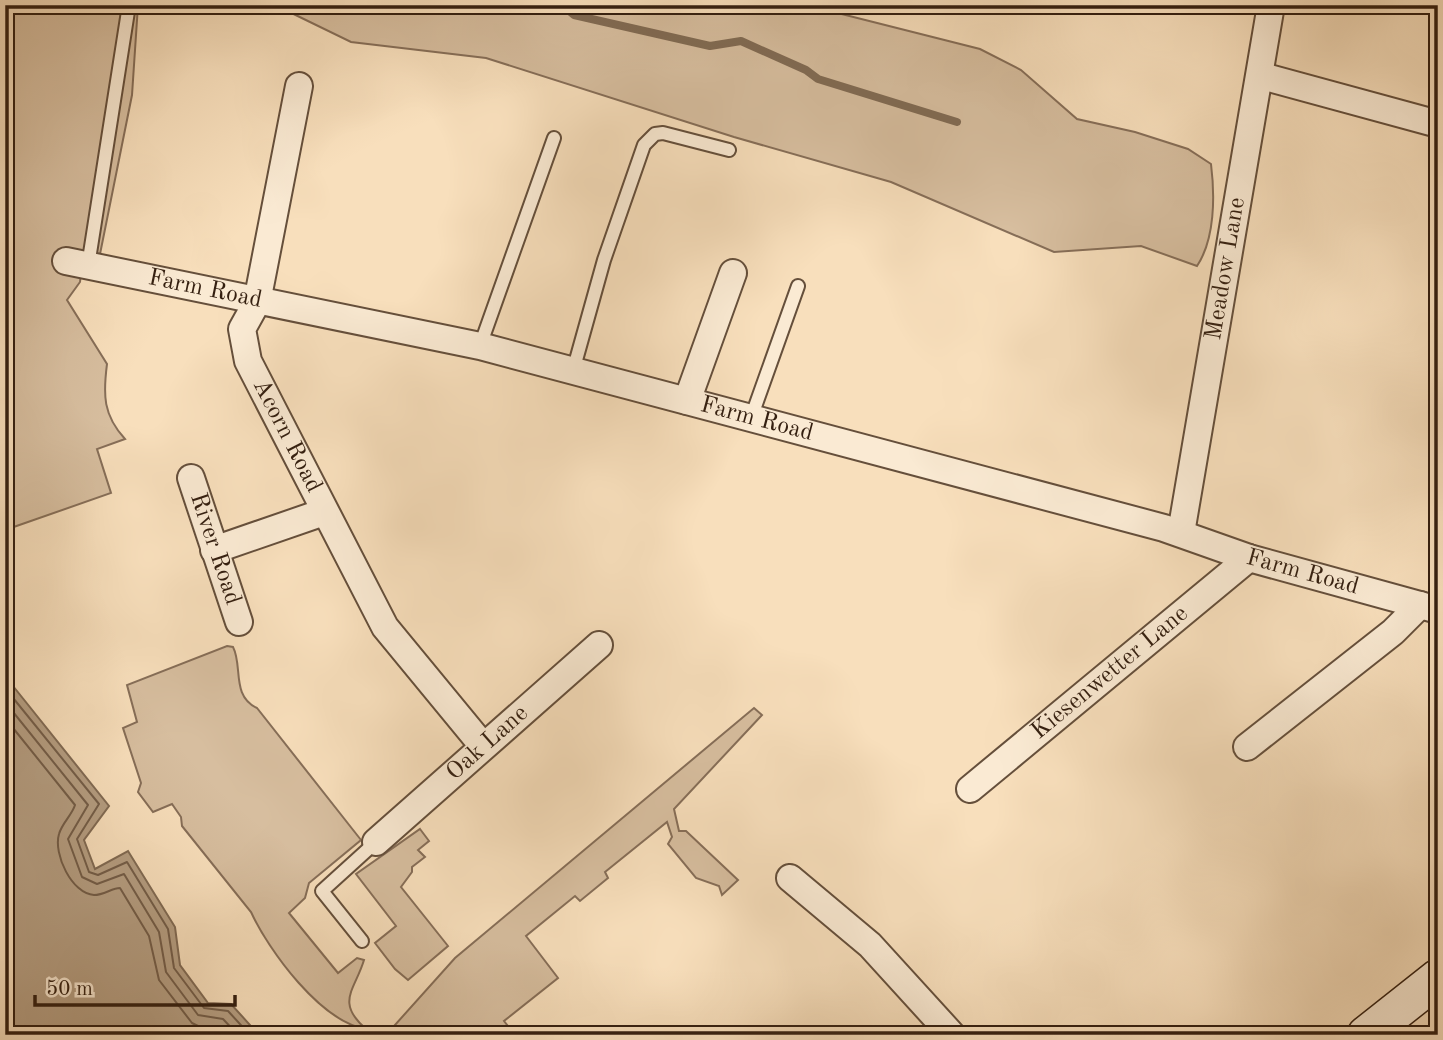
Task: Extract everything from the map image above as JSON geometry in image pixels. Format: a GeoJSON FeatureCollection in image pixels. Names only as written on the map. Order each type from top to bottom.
{"type":"FeatureCollection","features":[{"type":"Feature","properties":{"kind":"street","name":"Meadow Lane"},"geometry":{"type":"LineString","coordinates":[[1181,533],[1262,76],[1271,5]]}},
{"type":"Feature","properties":{"kind":"street"},"geometry":{"type":"LineString","coordinates":[[1262,76],[1438,124]]}},
{"type":"Feature","properties":{"kind":"street","name":"Acorn Road"},"geometry":{"type":"LineString","coordinates":[[299,86],[257,302],[242,329],[248,361],[385,627],[483,746]]}},
{"type":"Feature","properties":{"kind":"street","name":"Farm Road"},"geometry":{"type":"LineString","coordinates":[[77,263],[480,346],[1181,533],[1249,558],[1429,608]]}},
{"type":"Feature","properties":{"kind":"street"},"geometry":{"type":"LineString","coordinates":[[687,401],[733,273]]}},
{"type":"Feature","properties":{"kind":"street","name":"River Road"},"geometry":{"type":"LineString","coordinates":[[191,478],[239,622]]}},
{"type":"Feature","properties":{"kind":"street"},"geometry":{"type":"LineString","coordinates":[[214,550],[324,512]]}},
{"type":"Feature","properties":{"kind":"street","name":"Kiesenwetter Lane"},"geometry":{"type":"LineString","coordinates":[[971,789],[1249,558]]}},
{"type":"Feature","properties":{"kind":"street"},"geometry":{"type":"LineString","coordinates":[[1247,747],[1393,632],[1429,608]]}},
{"type":"Feature","properties":{"kind":"street","name":"Oak Lane"},"geometry":{"type":"LineString","coordinates":[[376,842],[599,645]]}},
{"type":"Feature","properties":{"kind":"street"},"geometry":{"type":"LineString","coordinates":[[790,878],[870,945],[952,1035]]}},
{"type":"Feature","properties":{"kind":"street"},"geometry":{"type":"LineString","coordinates":[[1366,1035],[1438,978]]}},
{"type":"Feature","properties":{"kind":"lane"},"geometry":{"type":"LineString","coordinates":[[77,263],[129,5]]}},
{"type":"Feature","properties":{"kind":"lane"},"geometry":{"type":"LineString","coordinates":[[573,371],[604,260],[644,145],[655,134],[663,133],[729,150]]}},
{"type":"Feature","properties":{"kind":"lane"},"geometry":{"type":"LineString","coordinates":[[480,346],[554,138]]}},
{"type":"Feature","properties":{"kind":"lane"},"geometry":{"type":"LineString","coordinates":[[751,418],[798,286]]}},
{"type":"Feature","properties":{"kind":"lane"},"geometry":{"type":"LineString","coordinates":[[362,941],[322,891],[376,842]]}},
{"type":"Feature","properties":{"kind":"shaded area"},"geometry":{"type":"Polygon","coordinates":[[[5,5],[138,5],[132,95],[99,259],[83,256],[80,282],[67,300],[107,364],[106,404],[112,422],[125,439],[97,449],[111,493],[5,530],[5,5]]]}},
{"type":"Feature","properties":{"kind":"shaded area"},"geometry":{"type":"Polygon","coordinates":[[[275,5],[806,5],[980,49],[1021,70],[1077,119],[1135,132],[1188,149],[1211,164],[1213,203],[1207,243],[1197,266],[1141,246],[1054,252],[891,182],[734,137],[486,58],[351,42],[275,5]]]}},
{"type":"Feature","properties":{"kind":"shaded area"},"geometry":{"type":"Polygon","coordinates":[[[227,646],[233,647],[236,655],[244,696],[257,708],[361,840],[309,883],[305,898],[289,913],[338,973],[357,958],[364,960],[349,1003],[351,1011],[366,1029],[349,1024],[332,1013],[298,982],[270,946],[251,912],[182,826],[181,817],[172,804],[153,812],[138,792],[141,783],[123,728],[137,722],[127,685],[227,646]]]}},
{"type":"Feature","properties":{"kind":"shaded area"},"geometry":{"type":"Polygon","coordinates":[[[754,708],[762,715],[674,809],[679,831],[686,831],[738,880],[722,895],[719,886],[696,878],[668,844],[672,837],[667,822],[605,872],[608,878],[580,901],[575,896],[526,936],[558,978],[504,1021],[515,1035],[386,1035],[455,958],[754,708]]]}},
{"type":"Feature","properties":{"kind":"shaded area"},"geometry":{"type":"Polygon","coordinates":[[[420,829],[429,841],[418,850],[425,857],[412,867],[412,872],[401,887],[448,946],[408,980],[395,969],[375,943],[396,926],[356,874],[420,829]]]}},
{"type":"Feature","properties":{"kind":"water"},"geometry":{"type":"Polygon","coordinates":[[[5,676],[109,806],[84,840],[95,869],[128,851],[175,927],[180,965],[208,1003],[231,1004],[259,1035],[5,1035],[5,676]]]}},
{"type":"Feature","properties":{"kind":"waterway"},"geometry":{"type":"LineString","coordinates":[[562,5],[574,15],[710,46],[741,41],[806,70],[818,79],[957,122]]}}]}
